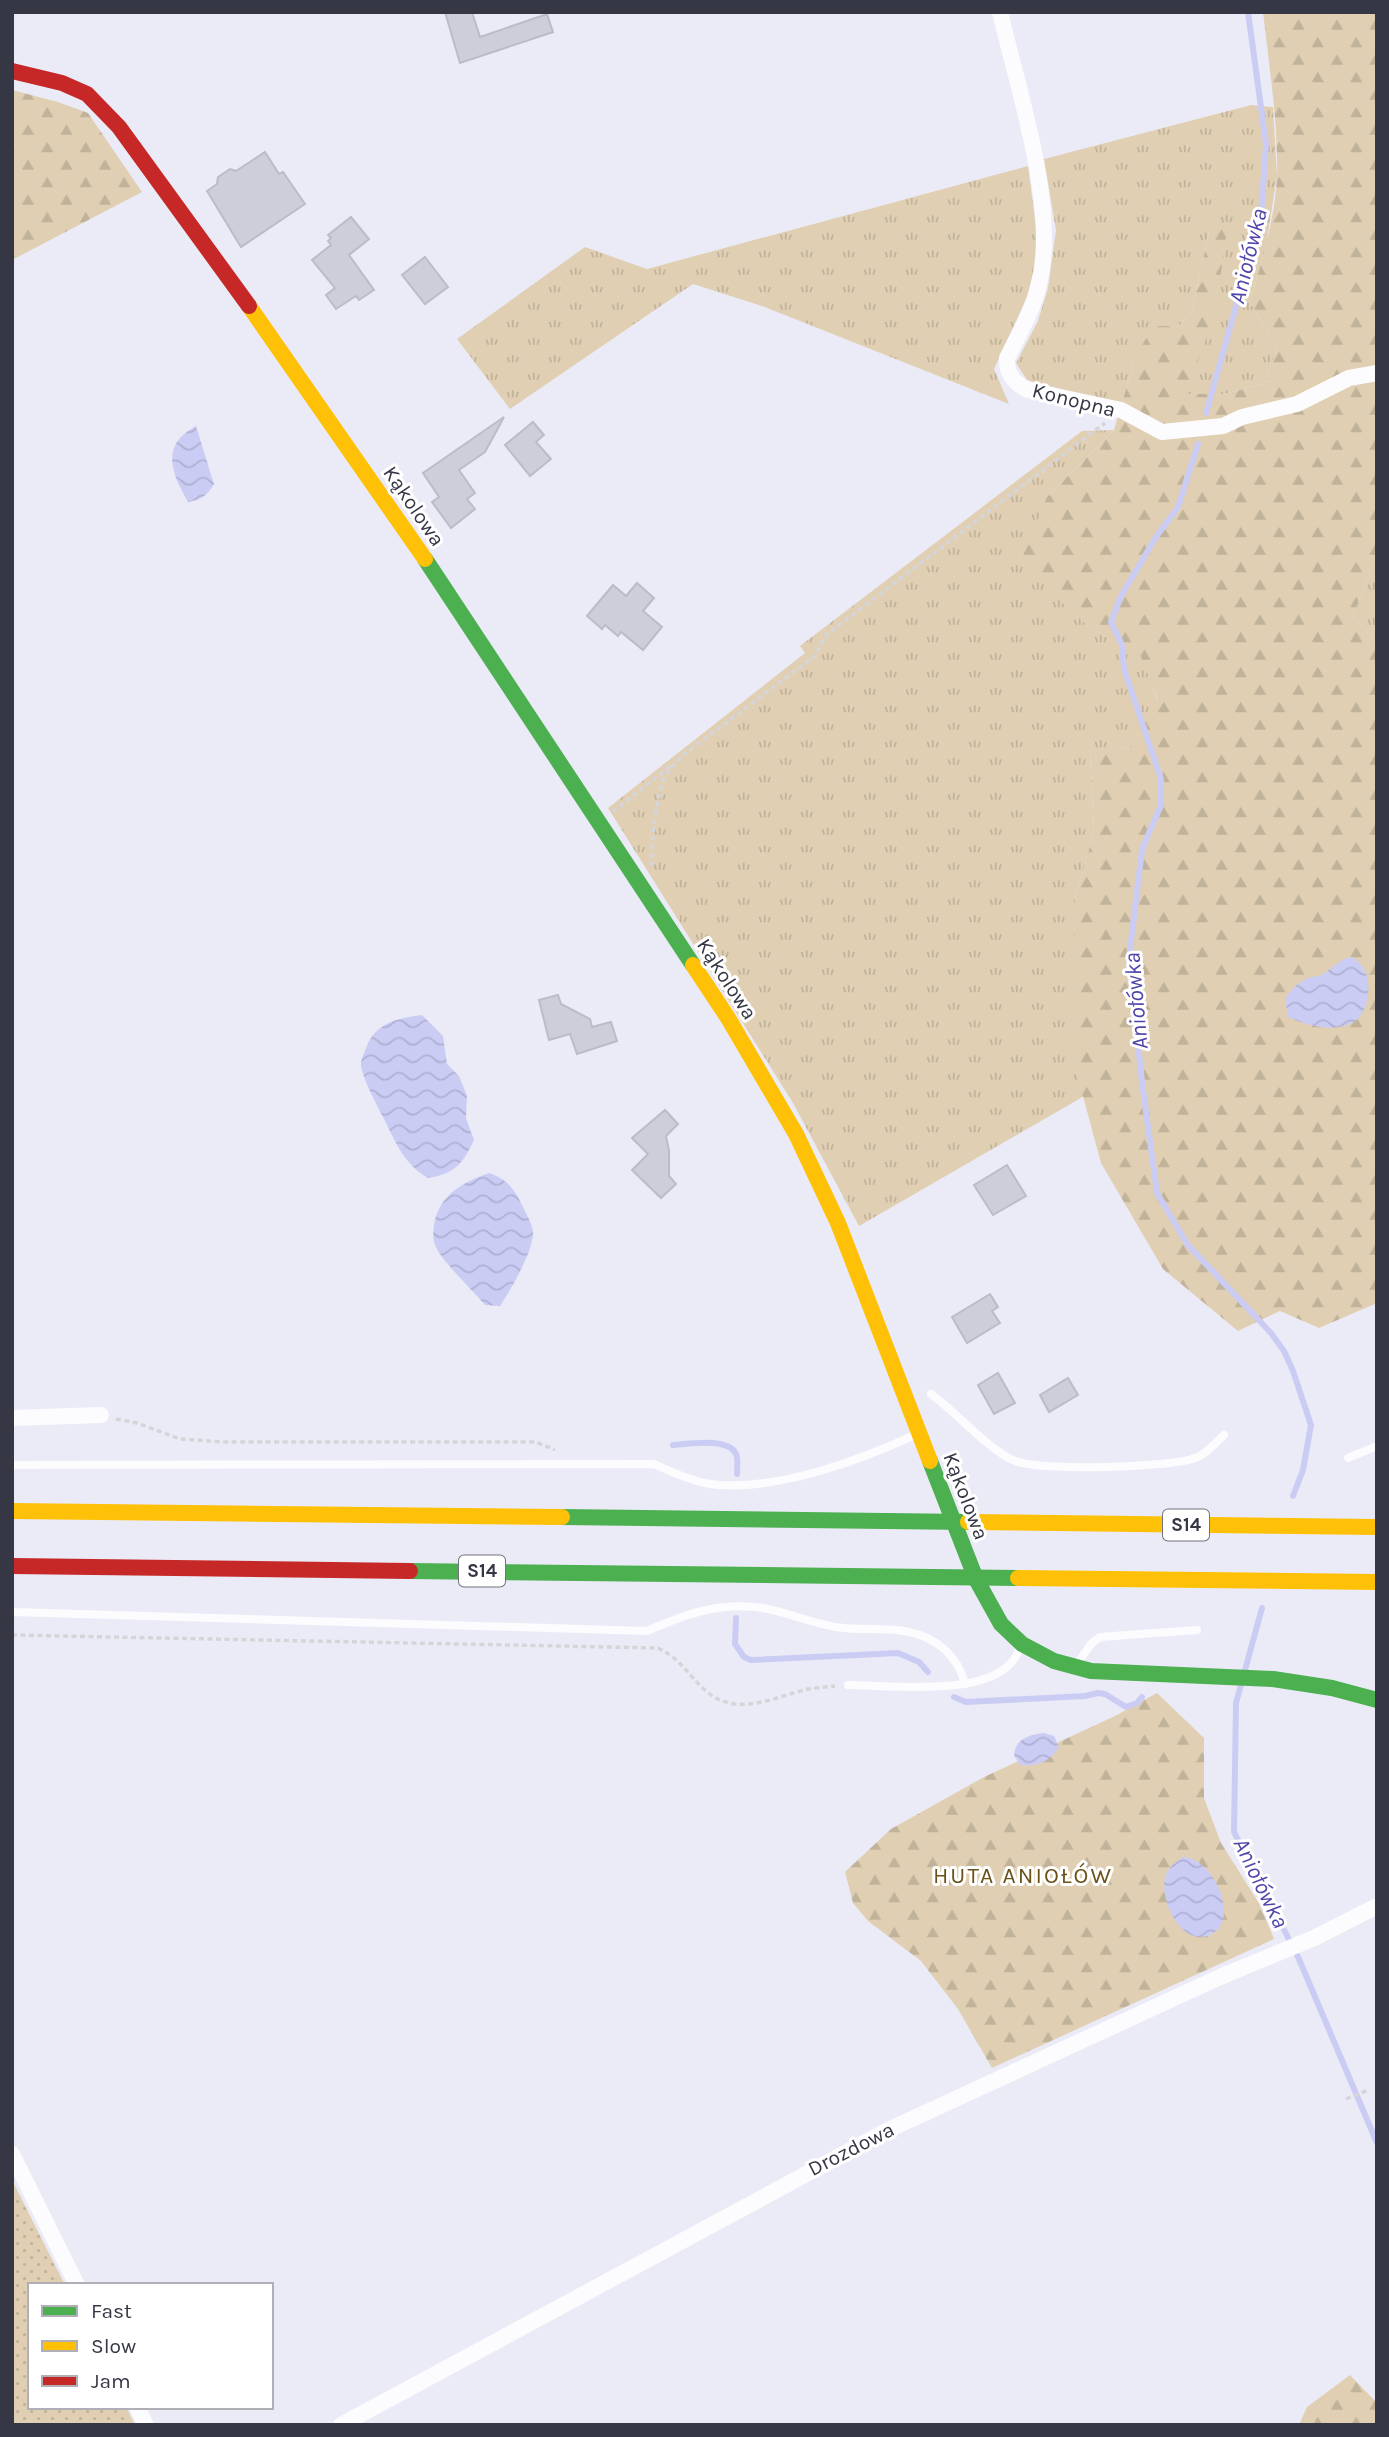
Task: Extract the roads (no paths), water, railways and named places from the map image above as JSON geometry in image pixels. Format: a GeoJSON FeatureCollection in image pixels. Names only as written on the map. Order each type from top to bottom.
{"type":"FeatureCollection","features":[{"type":"Feature","properties":{"kind":"main road","name":"Kąkolowa"},"geometry":{"type":"LineString","coordinates":[[12,71],[62,83],[88,94],[119,127],[280,348],[390,506],[728,1018],[796,1134],[838,1223],[976,1579],[1002,1624],[1022,1644],[1054,1661],[1091,1671],[1273,1679],[1332,1688],[1377,1700]]}},
{"type":"Feature","properties":{"kind":"main road","name":"S14"},"geometry":{"type":"LineString","coordinates":[[12,1511],[1377,1527]]}},
{"type":"Feature","properties":{"kind":"main road","name":"S14"},"geometry":{"type":"LineString","coordinates":[[12,1566],[1377,1582]]}},
{"type":"Feature","properties":{"kind":"street","name":"Konopna"},"geometry":{"type":"LineString","coordinates":[[1000,12],[1034,157],[1045,240],[1037,291],[1007,358],[1007,367],[1015,382],[1028,390],[1121,410],[1162,432],[1223,426],[1242,417],[1297,404],[1349,378],[1377,373]]}},
{"type":"Feature","properties":{"kind":"street"},"geometry":{"type":"LineString","coordinates":[[12,1418],[100,1415]]}},
{"type":"Feature","properties":{"kind":"street","name":"Drozdowa"},"geometry":{"type":"LineString","coordinates":[[341,2425],[888,2130],[1100,2034],[1172,1998],[1293,1947],[1377,1906]]}},
{"type":"Feature","properties":{"kind":"street"},"geometry":{"type":"LineString","coordinates":[[12,2154],[76,2283]]}},
{"type":"Feature","properties":{"kind":"street"},"geometry":{"type":"LineString","coordinates":[[138,2409],[146,2425]]}},
{"type":"Feature","properties":{"kind":"lane"},"geometry":{"type":"LineString","coordinates":[[931,1395],[1000,1452],[1014,1461],[1036,1466],[1154,1465],[1193,1460],[1203,1455],[1224,1435]]}},
{"type":"Feature","properties":{"kind":"lane"},"geometry":{"type":"LineString","coordinates":[[12,1465],[654,1464],[677,1474],[718,1485],[751,1484],[787,1479],[872,1455],[919,1433]]}},
{"type":"Feature","properties":{"kind":"lane"},"geometry":{"type":"LineString","coordinates":[[1348,1458],[1377,1446]]}},
{"type":"Feature","properties":{"kind":"lane"},"geometry":{"type":"LineString","coordinates":[[12,1612],[646,1630],[686,1614],[727,1607],[757,1607],[836,1627],[908,1630],[924,1635],[948,1653],[961,1669],[965,1684]]}},
{"type":"Feature","properties":{"kind":"lane"},"geometry":{"type":"LineString","coordinates":[[1076,1667],[1091,1644],[1100,1637],[1197,1629]]}},
{"type":"Feature","properties":{"kind":"lane"},"geometry":{"type":"LineString","coordinates":[[848,1685],[975,1683],[995,1675],[1011,1663],[1022,1644]]}},
{"type":"Feature","properties":{"kind":"water"},"geometry":{"type":"Polygon","coordinates":[[[196,426],[214,484],[204,496],[188,502],[174,470],[173,450],[185,433],[196,426]]]}},
{"type":"Feature","properties":{"kind":"water"},"geometry":{"type":"Polygon","coordinates":[[[1353,957],[1363,967],[1368,983],[1365,1006],[1357,1019],[1344,1026],[1328,1028],[1288,1017],[1285,999],[1291,990],[1308,978],[1323,974],[1340,961],[1353,957]]]}},
{"type":"Feature","properties":{"kind":"water"},"geometry":{"type":"Polygon","coordinates":[[[422,1015],[443,1036],[447,1064],[459,1076],[467,1096],[466,1118],[474,1140],[466,1156],[451,1171],[428,1178],[407,1160],[397,1145],[370,1092],[361,1064],[370,1040],[381,1027],[396,1020],[422,1015]]]}},
{"type":"Feature","properties":{"kind":"water"},"geometry":{"type":"Polygon","coordinates":[[[489,1173],[500,1178],[514,1191],[530,1220],[533,1232],[526,1259],[500,1306],[485,1305],[444,1259],[433,1237],[438,1211],[449,1196],[471,1180],[489,1173]]]}},
{"type":"Feature","properties":{"kind":"water"},"geometry":{"type":"Polygon","coordinates":[[[1044,1733],[1054,1736],[1059,1747],[1052,1756],[1042,1762],[1020,1765],[1014,1755],[1020,1741],[1044,1733]]]}},
{"type":"Feature","properties":{"kind":"water"},"geometry":{"type":"Polygon","coordinates":[[[1183,1857],[1204,1867],[1220,1891],[1224,1917],[1219,1928],[1210,1935],[1199,1937],[1189,1934],[1180,1927],[1168,1905],[1164,1882],[1167,1872],[1183,1857]]]}},
{"type":"Feature","properties":{"kind":"waterway","name":"Aniołówka"},"geometry":{"type":"LineString","coordinates":[[1206,413],[1261,217],[1266,144],[1248,12]]}},
{"type":"Feature","properties":{"kind":"waterway","name":"Aniołówka"},"geometry":{"type":"LineString","coordinates":[[1198,444],[1178,507],[1156,537],[1121,596],[1111,622],[1122,645],[1124,669],[1161,779],[1161,805],[1142,849],[1129,958],[1157,1193],[1187,1244],[1271,1333],[1284,1351],[1293,1371],[1311,1425],[1303,1470],[1293,1496]]}},
{"type":"Feature","properties":{"kind":"waterway"},"geometry":{"type":"LineString","coordinates":[[673,1445],[710,1443],[728,1446],[734,1450],[737,1457],[737,1474]]}},
{"type":"Feature","properties":{"kind":"waterway","name":"Aniołówka"},"geometry":{"type":"LineString","coordinates":[[1262,1608],[1236,1703],[1234,1832],[1299,1959],[1377,2143]]}},
{"type":"Feature","properties":{"kind":"waterway"},"geometry":{"type":"LineString","coordinates":[[736,1618],[735,1644],[744,1657],[751,1660],[898,1653],[919,1662],[928,1672]]}},
{"type":"Feature","properties":{"kind":"waterway"},"geometry":{"type":"LineString","coordinates":[[954,1697],[966,1702],[1085,1696],[1098,1693],[1105,1694],[1126,1707],[1137,1703],[1142,1697]]}},
{"type":"Feature","properties":{"kind":"district","name":"HUTA ANIOŁÓW"},"geometry":{"type":"Point","coordinates":[1023,1875]}}]}
